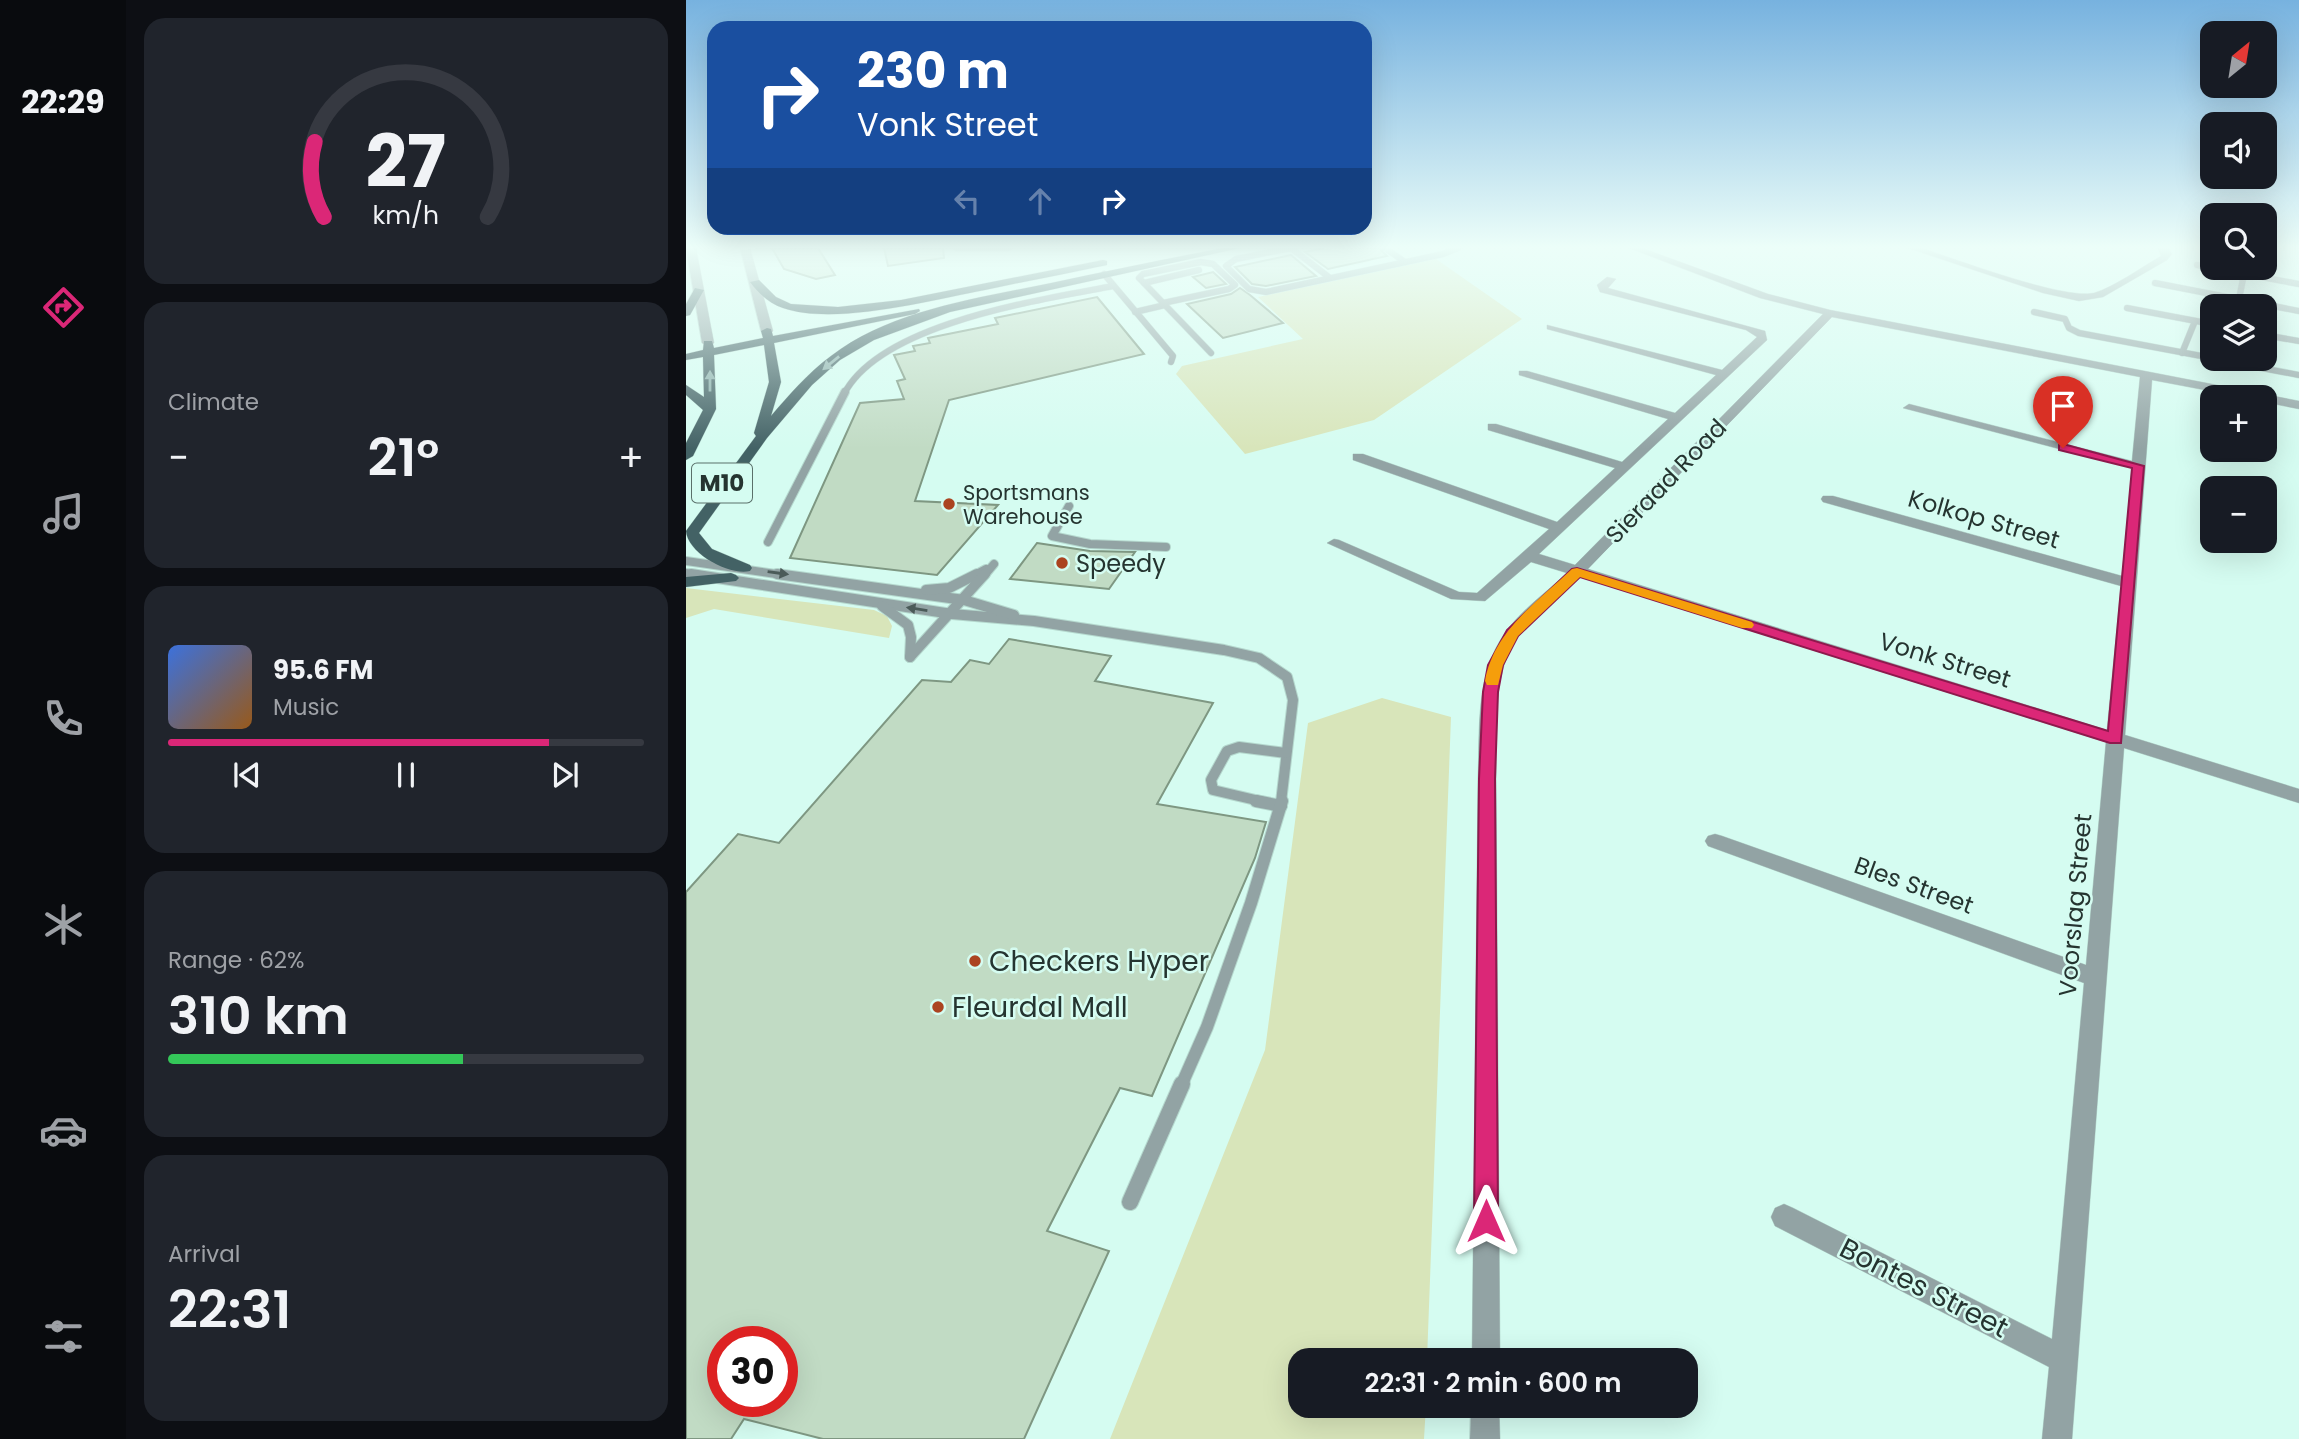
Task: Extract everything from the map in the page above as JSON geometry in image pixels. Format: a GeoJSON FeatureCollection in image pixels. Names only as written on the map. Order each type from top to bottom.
{"type":"FeatureCollection","features":[{"type":"Feature","properties":{"kind":"main road"},"geometry":{"type":"LineString","coordinates":[[686,357],[708,348],[849,315]]}},
{"type":"Feature","properties":{"kind":"main road"},"geometry":{"type":"LineString","coordinates":[[768,335],[877,315]]}},
{"type":"Feature","properties":{"kind":"main road"},"geometry":{"type":"LineString","coordinates":[[745,568],[705,553],[696,545],[692,533],[718,504],[758,442],[810,379],[846,351],[890,329],[929,315]]}},
{"type":"Feature","properties":{"kind":"main road","name":"M10"},"geometry":{"type":"LineString","coordinates":[[686,524],[758,442],[775,382],[768,335]]}},
{"type":"Feature","properties":{"kind":"main road"},"geometry":{"type":"LineString","coordinates":[[686,348],[708,348]]}},
{"type":"Feature","properties":{"kind":"main road","name":"M10"},"geometry":{"type":"LineString","coordinates":[[686,456],[710,409],[708,348]]}},
{"type":"Feature","properties":{"kind":"main road"},"geometry":{"type":"LineString","coordinates":[[686,389],[710,409]]}},
{"type":"Feature","properties":{"kind":"main road"},"geometry":{"type":"LineString","coordinates":[[686,582],[731,578]]}},
{"type":"Feature","properties":{"kind":"street"},"geometry":{"type":"LineString","coordinates":[[703,315],[708,348]]}},
{"type":"Feature","properties":{"kind":"street"},"geometry":{"type":"LineString","coordinates":[[763,315],[768,335]]}},
{"type":"Feature","properties":{"kind":"street"},"geometry":{"type":"LineString","coordinates":[[1334,543],[1440,590],[1469,599],[1480,598],[1490,592],[1763,338],[1761,333],[1695,315]]}},
{"type":"Feature","properties":{"kind":"street","name":"Sieraad Road"},"geometry":{"type":"LineString","coordinates":[[1486,1348],[1487,779],[1490,692],[1495,665],[1512,634],[1577,572],[1828,315]]}},
{"type":"Feature","properties":{"kind":"street"},"geometry":{"type":"LineString","coordinates":[[1841,315],[2200,386]]}},
{"type":"Feature","properties":{"kind":"street"},"geometry":{"type":"LineString","coordinates":[[1551,327],[1725,373]]}},
{"type":"Feature","properties":{"kind":"street"},"geometry":{"type":"LineString","coordinates":[[1523,373],[1677,418]]}},
{"type":"Feature","properties":{"kind":"street","name":"Voorslag Street"},"geometry":{"type":"LineString","coordinates":[[2057,1439],[2146,375]]}},
{"type":"Feature","properties":{"kind":"street"},"geometry":{"type":"LineString","coordinates":[[2277,401],[2299,405]]}},
{"type":"Feature","properties":{"kind":"street"},"geometry":{"type":"LineString","coordinates":[[1909,408],[2138,466]]}},
{"type":"Feature","properties":{"kind":"street"},"geometry":{"type":"LineString","coordinates":[[1492,427],[1625,467]]}},
{"type":"Feature","properties":{"kind":"street"},"geometry":{"type":"LineString","coordinates":[[1358,457],[1559,528]]}},
{"type":"Feature","properties":{"kind":"street","name":"Kolkop Street"},"geometry":{"type":"LineString","coordinates":[[1828,499],[2129,583]]}},
{"type":"Feature","properties":{"kind":"street","name":"Vonk Street"},"geometry":{"type":"LineString","coordinates":[[1529,556],[2299,796]]}},
{"type":"Feature","properties":{"kind":"street","name":"Bles Street"},"geometry":{"type":"LineString","coordinates":[[1715,841],[2096,978]]}},
{"type":"Feature","properties":{"kind":"street","name":"Bontes Street"},"geometry":{"type":"LineString","coordinates":[[1784,1217],[2064,1360]]}},
{"type":"Feature","properties":{"kind":"street"},"geometry":{"type":"LineString","coordinates":[[1485,1418],[1485,1439]]}},
{"type":"Feature","properties":{"kind":"lane"},"geometry":{"type":"LineString","coordinates":[[768,542],[852,379],[861,370],[910,341],[963,319],[980,315]]}},
{"type":"Feature","properties":{"kind":"lane"},"geometry":{"type":"LineString","coordinates":[[1138,315],[1173,356],[1171,362]]}},
{"type":"Feature","properties":{"kind":"lane"},"geometry":{"type":"LineString","coordinates":[[1175,315],[1211,353]]}},
{"type":"Feature","properties":{"kind":"lane"},"geometry":{"type":"LineString","coordinates":[[2048,315],[2065,319],[2069,328],[2079,333],[2200,356]]}},
{"type":"Feature","properties":{"kind":"lane"},"geometry":{"type":"LineString","coordinates":[[2164,315],[2200,322]]}},
{"type":"Feature","properties":{"kind":"lane"},"geometry":{"type":"LineString","coordinates":[[2182,353],[2195,321]]}},
{"type":"Feature","properties":{"kind":"lane"},"geometry":{"type":"LineString","coordinates":[[2277,337],[2299,341]]}},
{"type":"Feature","properties":{"kind":"lane"},"geometry":{"type":"LineString","coordinates":[[2277,371],[2299,375]]}},
{"type":"Feature","properties":{"kind":"lane"},"geometry":{"type":"LineString","coordinates":[[1069,506],[1053,531],[1052,536],[1056,539],[1166,547]]}},
{"type":"Feature","properties":{"kind":"lane"},"geometry":{"type":"LineString","coordinates":[[686,561],[964,600],[1034,621]]}},
{"type":"Feature","properties":{"kind":"lane"},"geometry":{"type":"LineString","coordinates":[[875,602],[907,619],[912,633],[910,657],[995,564],[949,588],[891,589]]}},
{"type":"Feature","properties":{"kind":"lane"},"geometry":{"type":"LineString","coordinates":[[686,573],[952,614],[1034,621],[1259,658],[1287,677],[1293,700],[1281,806],[1251,903],[1207,1027],[1130,1202]]}},
{"type":"Feature","properties":{"kind":"lane"},"geometry":{"type":"LineString","coordinates":[[1281,806],[1220,793],[1210,786],[1227,751],[1231,749],[1239,747],[1286,753]]}},
{"type":"Feature","properties":{"kind":"green space"},"geometry":{"type":"Polygon","coordinates":[[[1277,315],[1516,315],[1522,319],[1374,420],[1245,454],[1176,374],[1182,366],[1303,339],[1277,315]]]}},
{"type":"Feature","properties":{"kind":"green space"},"geometry":{"type":"Polygon","coordinates":[[[686,588],[874,610],[887,616],[892,626],[889,638],[714,609],[686,618],[686,588]]]}},
{"type":"Feature","properties":{"kind":"green space"},"geometry":{"type":"Polygon","coordinates":[[[1382,698],[1451,717],[1427,1348],[1288,1348],[1288,1418],[1425,1418],[1424,1439],[1110,1439],[1265,1050],[1308,723],[1382,698]]]}},
{"type":"Feature","properties":{"kind":"building"},"geometry":{"type":"Polygon","coordinates":[[[1009,315],[1112,315],[1144,354],[949,400],[915,501],[998,505],[937,575],[790,558],[860,403],[904,399],[897,381],[905,379],[894,355],[915,351],[913,346],[930,343],[928,338],[998,324],[995,318],[1009,315]]]}},
{"type":"Feature","properties":{"kind":"building"},"geometry":{"type":"Polygon","coordinates":[[[1199,315],[1274,315],[1283,323],[1223,338],[1199,315]]]}},
{"type":"Feature","properties":{"kind":"building"},"geometry":{"type":"Polygon","coordinates":[[[1037,543],[1090,551],[1135,552],[1109,589],[1010,579],[1037,543]]]}},
{"type":"Feature","properties":{"kind":"building","name":"Fleurdal Mall"},"geometry":{"type":"Polygon","coordinates":[[[1009,639],[1111,656],[1095,681],[1213,703],[1157,804],[1266,822],[1255,858],[1152,1096],[1120,1088],[1047,1231],[1109,1251],[1024,1439],[823,1439],[744,1419],[731,1439],[686,1439],[686,892],[738,834],[779,843],[922,680],[951,682],[970,660],[989,664],[1009,639]]]}},
{"type":"Feature","properties":{"kind":"slow traffic"},"geometry":{"type":"LineString","coordinates":[[1492,681],[1495,665],[1512,634],[1577,572],[1747,625]]}},
{"type":"Feature","properties":{"kind":"place","name":"Sportsmans Warehouse"},"geometry":{"type":"Point","coordinates":[949,504]}},
{"type":"Feature","properties":{"kind":"place","name":"Speedy"},"geometry":{"type":"Point","coordinates":[1062,563]}},
{"type":"Feature","properties":{"kind":"place","name":"Checkers Hyper"},"geometry":{"type":"Point","coordinates":[975,961]}},
{"type":"Feature","properties":{"kind":"place","name":"Fleurdal Mall"},"geometry":{"type":"Point","coordinates":[938,1007]}},
{"type":"Feature","properties":{"kind":"route"},"geometry":{"type":"LineString","coordinates":[[1486,1221],[1487,779],[1490,692],[1495,665],[1512,634],[1577,572],[2116,739],[2138,466],[2063,448]]}}]}
